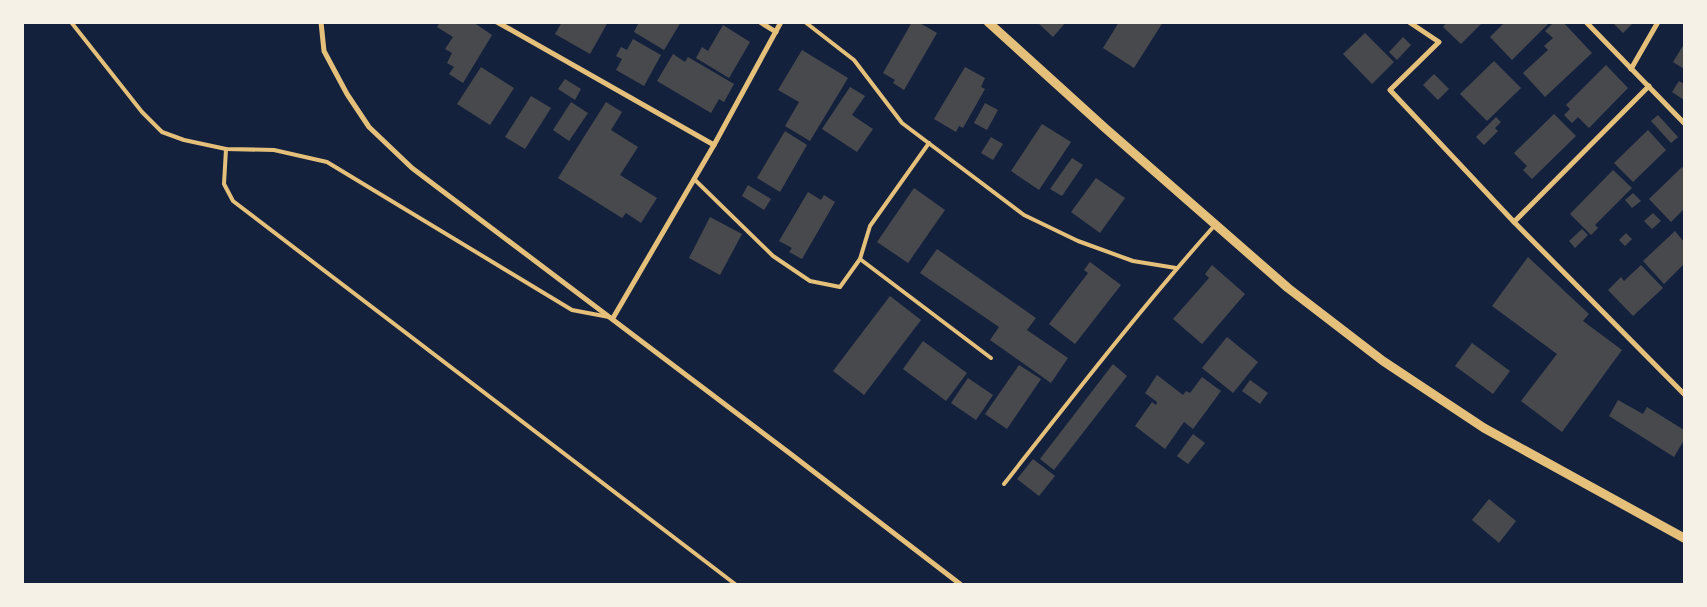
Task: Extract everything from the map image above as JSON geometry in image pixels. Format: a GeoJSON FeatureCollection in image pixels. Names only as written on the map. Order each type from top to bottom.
{"type":"FeatureCollection","features":[{"type":"Feature","properties":{"kind":"street"},"geometry":{"type":"LineString","coordinates":[[321,22],[324,51],[346,94],[369,127],[412,168],[613,318],[960,584]]}},
{"type":"Feature","properties":{"kind":"street"},"geometry":{"type":"LineString","coordinates":[[497,22],[714,145]]}},
{"type":"Feature","properties":{"kind":"street"},"geometry":{"type":"LineString","coordinates":[[760,22],[776,32]]}},
{"type":"Feature","properties":{"kind":"street"},"geometry":{"type":"LineString","coordinates":[[613,318],[714,145],[781,22]]}},
{"type":"Feature","properties":{"kind":"street"},"geometry":{"type":"LineString","coordinates":[[988,22],[1288,288],[1383,361],[1484,428],[1684,538]]}},
{"type":"Feature","properties":{"kind":"street"},"geometry":{"type":"LineString","coordinates":[[1409,22],[1439,42],[1390,90],[1514,222],[1684,394]]}},
{"type":"Feature","properties":{"kind":"street"},"geometry":{"type":"LineString","coordinates":[[1586,22],[1684,123]]}},
{"type":"Feature","properties":{"kind":"street"},"geometry":{"type":"LineString","coordinates":[[1632,69],[1658,22]]}},
{"type":"Feature","properties":{"kind":"street"},"geometry":{"type":"LineString","coordinates":[[1514,222],[1649,86]]}},
{"type":"Feature","properties":{"kind":"lane"},"geometry":{"type":"LineString","coordinates":[[71,22],[142,112],[162,132],[184,140],[226,149],[274,150],[327,162],[572,310],[613,318]]}},
{"type":"Feature","properties":{"kind":"lane"},"geometry":{"type":"LineString","coordinates":[[805,22],[854,60],[902,123],[1024,215],[1078,241],[1133,261],[1176,268]]}},
{"type":"Feature","properties":{"kind":"lane"},"geometry":{"type":"LineString","coordinates":[[694,179],[773,256],[810,281],[840,286],[860,260],[870,226],[929,143]]}},
{"type":"Feature","properties":{"kind":"lane"},"geometry":{"type":"LineString","coordinates":[[226,149],[224,184],[233,202],[735,584]]}},
{"type":"Feature","properties":{"kind":"lane"},"geometry":{"type":"LineString","coordinates":[[1004,484],[1121,335],[1176,268],[1215,225]]}},
{"type":"Feature","properties":{"kind":"lane"},"geometry":{"type":"LineString","coordinates":[[860,260],[991,358]]}},
{"type":"Feature","properties":{"kind":"building"},"geometry":{"type":"Polygon","coordinates":[[[440,22],[473,22],[492,35],[463,83],[449,74],[454,67],[447,63],[452,53],[445,49],[453,37],[437,27],[440,22]]]}},
{"type":"Feature","properties":{"kind":"building"},"geometry":{"type":"Polygon","coordinates":[[[562,22],[608,22],[590,54],[555,34],[562,22]]]}},
{"type":"Feature","properties":{"kind":"building"},"geometry":{"type":"Polygon","coordinates":[[[639,22],[681,22],[664,50],[634,32],[639,22]]]}},
{"type":"Feature","properties":{"kind":"building"},"geometry":{"type":"Polygon","coordinates":[[[912,22],[918,22],[937,33],[904,90],[893,83],[895,80],[883,73],[912,22]]]}},
{"type":"Feature","properties":{"kind":"building"},"geometry":{"type":"Polygon","coordinates":[[[1037,22],[1066,22],[1053,37],[1037,22]]]}},
{"type":"Feature","properties":{"kind":"building"},"geometry":{"type":"Polygon","coordinates":[[[1119,22],[1163,22],[1134,68],[1103,48],[1119,22]]]}},
{"type":"Feature","properties":{"kind":"building"},"geometry":{"type":"Polygon","coordinates":[[[1447,22],[1483,22],[1461,44],[1443,27],[1447,22]]]}},
{"type":"Feature","properties":{"kind":"building"},"geometry":{"type":"Polygon","coordinates":[[[1505,22],[1550,22],[1512,60],[1490,37],[1505,22]]]}},
{"type":"Feature","properties":{"kind":"building"},"geometry":{"type":"Polygon","coordinates":[[[1554,22],[1563,22],[1592,53],[1545,97],[1523,73],[1548,50],[1544,46],[1553,38],[1545,31],[1554,22]]]}},
{"type":"Feature","properties":{"kind":"building"},"geometry":{"type":"Polygon","coordinates":[[[1612,22],[1634,22],[1623,33],[1612,22]]]}},
{"type":"Feature","properties":{"kind":"building"},"geometry":{"type":"Polygon","coordinates":[[[723,25],[750,42],[729,78],[696,58],[702,47],[708,51],[723,25]]]}},
{"type":"Feature","properties":{"kind":"building"},"geometry":{"type":"Polygon","coordinates":[[[1365,33],[1394,62],[1372,84],[1343,54],[1365,33]]]}},
{"type":"Feature","properties":{"kind":"building"},"geometry":{"type":"Polygon","coordinates":[[[1403,37],[1411,45],[1397,60],[1389,52],[1403,37]]]}},
{"type":"Feature","properties":{"kind":"building"},"geometry":{"type":"Polygon","coordinates":[[[633,39],[661,55],[644,86],[616,70],[622,59],[616,56],[621,47],[627,50],[633,39]]]}},
{"type":"Feature","properties":{"kind":"building"},"geometry":{"type":"Polygon","coordinates":[[[1684,44],[1684,69],[1673,62],[1684,44]]]}},
{"type":"Feature","properties":{"kind":"building"},"geometry":{"type":"Polygon","coordinates":[[[802,50],[848,78],[810,141],[785,126],[799,102],[778,90],[802,50]]]}},
{"type":"Feature","properties":{"kind":"building"},"geometry":{"type":"Polygon","coordinates":[[[673,54],[685,62],[688,57],[734,84],[724,102],[719,99],[711,113],[657,81],[673,54]]]}},
{"type":"Feature","properties":{"kind":"building"},"geometry":{"type":"Polygon","coordinates":[[[1494,61],[1521,88],[1487,121],[1460,94],[1494,61]]]}},
{"type":"Feature","properties":{"kind":"building"},"geometry":{"type":"Polygon","coordinates":[[[1606,65],[1628,88],[1589,128],[1578,117],[1572,123],[1564,115],[1570,109],[1566,105],[1606,65]]]}},
{"type":"Feature","properties":{"kind":"building"},"geometry":{"type":"Polygon","coordinates":[[[481,67],[514,88],[490,125],[457,104],[481,67]]]}},
{"type":"Feature","properties":{"kind":"building"},"geometry":{"type":"Polygon","coordinates":[[[965,67],[985,78],[981,87],[985,89],[963,128],[959,126],[956,132],[934,119],[965,67]]]}},
{"type":"Feature","properties":{"kind":"building"},"geometry":{"type":"Polygon","coordinates":[[[1434,74],[1449,89],[1438,100],[1423,85],[1434,74]]]}},
{"type":"Feature","properties":{"kind":"building"},"geometry":{"type":"Polygon","coordinates":[[[565,79],[581,89],[575,100],[558,89],[565,79]]]}},
{"type":"Feature","properties":{"kind":"building"},"geometry":{"type":"Polygon","coordinates":[[[1679,81],[1684,84],[1684,100],[1672,92],[1679,81]]]}},
{"type":"Feature","properties":{"kind":"building"},"geometry":{"type":"Polygon","coordinates":[[[850,87],[865,96],[852,115],[873,129],[857,152],[822,129],[850,87]]]}},
{"type":"Feature","properties":{"kind":"building"},"geometry":{"type":"Polygon","coordinates":[[[531,96],[551,108],[525,149],[505,137],[531,96]]]}},
{"type":"Feature","properties":{"kind":"building"},"geometry":{"type":"Polygon","coordinates":[[[571,102],[588,113],[569,141],[553,130],[571,102]]]}},
{"type":"Feature","properties":{"kind":"building"},"geometry":{"type":"Polygon","coordinates":[[[606,102],[622,112],[611,130],[638,147],[620,175],[657,198],[641,223],[626,213],[622,218],[558,178],[606,102]]]}},
{"type":"Feature","properties":{"kind":"building"},"geometry":{"type":"Polygon","coordinates":[[[985,103],[998,110],[987,130],[974,123],[985,103]]]}},
{"type":"Feature","properties":{"kind":"building"},"geometry":{"type":"Polygon","coordinates":[[[1554,114],[1576,136],[1532,179],[1523,170],[1527,166],[1514,153],[1554,114]]]}},
{"type":"Feature","properties":{"kind":"building"},"geometry":{"type":"Polygon","coordinates":[[[1658,115],[1678,137],[1671,143],[1651,121],[1658,115]]]}},
{"type":"Feature","properties":{"kind":"building"},"geometry":{"type":"Polygon","coordinates":[[[1496,117],[1501,122],[1495,128],[1498,131],[1484,145],[1476,137],[1496,117]]]}},
{"type":"Feature","properties":{"kind":"building"},"geometry":{"type":"Polygon","coordinates":[[[1042,124],[1071,142],[1039,190],[1011,171],[1042,124]]]}},
{"type":"Feature","properties":{"kind":"building"},"geometry":{"type":"Polygon","coordinates":[[[1648,130],[1666,150],[1633,182],[1614,163],[1648,130]]]}},
{"type":"Feature","properties":{"kind":"building"},"geometry":{"type":"Polygon","coordinates":[[[785,131],[807,145],[780,192],[757,178],[785,131]]]}},
{"type":"Feature","properties":{"kind":"building"},"geometry":{"type":"Polygon","coordinates":[[[991,137],[1003,144],[993,160],[981,153],[991,137]]]}},
{"type":"Feature","properties":{"kind":"building"},"geometry":{"type":"Polygon","coordinates":[[[1072,158],[1083,165],[1062,196],[1050,189],[1072,158]]]}},
{"type":"Feature","properties":{"kind":"building"},"geometry":{"type":"Polygon","coordinates":[[[1682,167],[1684,170],[1684,209],[1671,222],[1649,199],[1682,167]]]}},
{"type":"Feature","properties":{"kind":"building"},"geometry":{"type":"Polygon","coordinates":[[[1613,170],[1632,188],[1595,225],[1598,228],[1591,235],[1570,214],[1613,170]]]}},
{"type":"Feature","properties":{"kind":"building"},"geometry":{"type":"Polygon","coordinates":[[[1096,178],[1125,198],[1100,233],[1071,212],[1096,178]]]}},
{"type":"Feature","properties":{"kind":"building"},"geometry":{"type":"Polygon","coordinates":[[[748,185],[771,199],[764,210],[742,196],[748,185]]]}},
{"type":"Feature","properties":{"kind":"building"},"geometry":{"type":"Polygon","coordinates":[[[914,188],[945,210],[908,263],[877,242],[914,188]]]}},
{"type":"Feature","properties":{"kind":"building"},"geometry":{"type":"Polygon","coordinates":[[[808,192],[821,200],[824,195],[835,202],[802,259],[789,252],[792,248],[779,241],[808,192]]]}},
{"type":"Feature","properties":{"kind":"building"},"geometry":{"type":"Polygon","coordinates":[[[1633,193],[1641,201],[1632,208],[1625,200],[1633,193]]]}},
{"type":"Feature","properties":{"kind":"building"},"geometry":{"type":"Polygon","coordinates":[[[1653,213],[1661,221],[1652,229],[1644,221],[1653,213]]]}},
{"type":"Feature","properties":{"kind":"building"},"geometry":{"type":"Polygon","coordinates":[[[710,217],[742,234],[720,275],[689,258],[710,217]]]}},
{"type":"Feature","properties":{"kind":"building"},"geometry":{"type":"Polygon","coordinates":[[[1582,229],[1588,235],[1575,248],[1569,241],[1582,229]]]}},
{"type":"Feature","properties":{"kind":"building"},"geometry":{"type":"Polygon","coordinates":[[[1675,231],[1684,242],[1684,264],[1664,284],[1643,261],[1675,231]]]}},
{"type":"Feature","properties":{"kind":"building"},"geometry":{"type":"Polygon","coordinates":[[[1626,233],[1632,239],[1625,246],[1619,240],[1626,233]]]}},
{"type":"Feature","properties":{"kind":"building"},"geometry":{"type":"Polygon","coordinates":[[[937,249],[1036,318],[1027,330],[1068,358],[1051,383],[990,340],[999,327],[920,273],[937,249]]]}},
{"type":"Feature","properties":{"kind":"building"},"geometry":{"type":"Polygon","coordinates":[[[1528,257],[1589,314],[1583,321],[1622,350],[1562,432],[1521,401],[1557,354],[1492,306],[1528,257]]]}},
{"type":"Feature","properties":{"kind":"building"},"geometry":{"type":"Polygon","coordinates":[[[1090,262],[1121,285],[1075,344],[1049,324],[1088,273],[1084,270],[1090,262]]]}},
{"type":"Feature","properties":{"kind":"building"},"geometry":{"type":"Polygon","coordinates":[[[1212,265],[1245,294],[1202,344],[1173,319],[1209,278],[1205,274],[1212,265]]]}},
{"type":"Feature","properties":{"kind":"building"},"geometry":{"type":"Polygon","coordinates":[[[1641,265],[1663,288],[1633,316],[1608,290],[1621,277],[1624,281],[1641,265]]]}},
{"type":"Feature","properties":{"kind":"building"},"geometry":{"type":"Polygon","coordinates":[[[890,296],[921,320],[864,395],[833,371],[890,296]]]}},
{"type":"Feature","properties":{"kind":"building"},"geometry":{"type":"Polygon","coordinates":[[[1227,337],[1258,362],[1233,393],[1202,368],[1227,337]]]}},
{"type":"Feature","properties":{"kind":"building"},"geometry":{"type":"Polygon","coordinates":[[[923,341],[967,373],[946,401],[903,369],[923,341]]]}},
{"type":"Feature","properties":{"kind":"building"},"geometry":{"type":"Polygon","coordinates":[[[1472,343],[1510,371],[1493,394],[1455,366],[1472,343]]]}},
{"type":"Feature","properties":{"kind":"building"},"geometry":{"type":"Polygon","coordinates":[[[1113,364],[1127,376],[1054,470],[1040,459],[1113,364]]]}},
{"type":"Feature","properties":{"kind":"building"},"geometry":{"type":"Polygon","coordinates":[[[1019,365],[1041,379],[1007,429],[985,414],[1019,365]]]}},
{"type":"Feature","properties":{"kind":"building"},"geometry":{"type":"Polygon","coordinates":[[[1157,375],[1183,395],[1186,391],[1190,393],[1202,377],[1221,391],[1193,429],[1184,422],[1165,449],[1135,426],[1152,402],[1156,405],[1157,402],[1145,393],[1157,375]]]}},
{"type":"Feature","properties":{"kind":"building"},"geometry":{"type":"Polygon","coordinates":[[[968,378],[993,395],[976,420],[951,403],[968,378]]]}},
{"type":"Feature","properties":{"kind":"building"},"geometry":{"type":"Polygon","coordinates":[[[1250,380],[1268,393],[1260,404],[1242,391],[1250,380]]]}},
{"type":"Feature","properties":{"kind":"building"},"geometry":{"type":"Polygon","coordinates":[[[1618,400],[1643,414],[1647,407],[1684,430],[1684,440],[1674,457],[1609,416],[1618,400]]]}},
{"type":"Feature","properties":{"kind":"building"},"geometry":{"type":"Polygon","coordinates":[[[1193,434],[1205,443],[1188,464],[1177,456],[1193,434]]]}},
{"type":"Feature","properties":{"kind":"building"},"geometry":{"type":"Polygon","coordinates":[[[1033,459],[1055,476],[1039,496],[1017,479],[1033,459]]]}},
{"type":"Feature","properties":{"kind":"building"},"geometry":{"type":"Polygon","coordinates":[[[1489,499],[1516,521],[1499,543],[1472,520],[1489,499]]]}}]}
